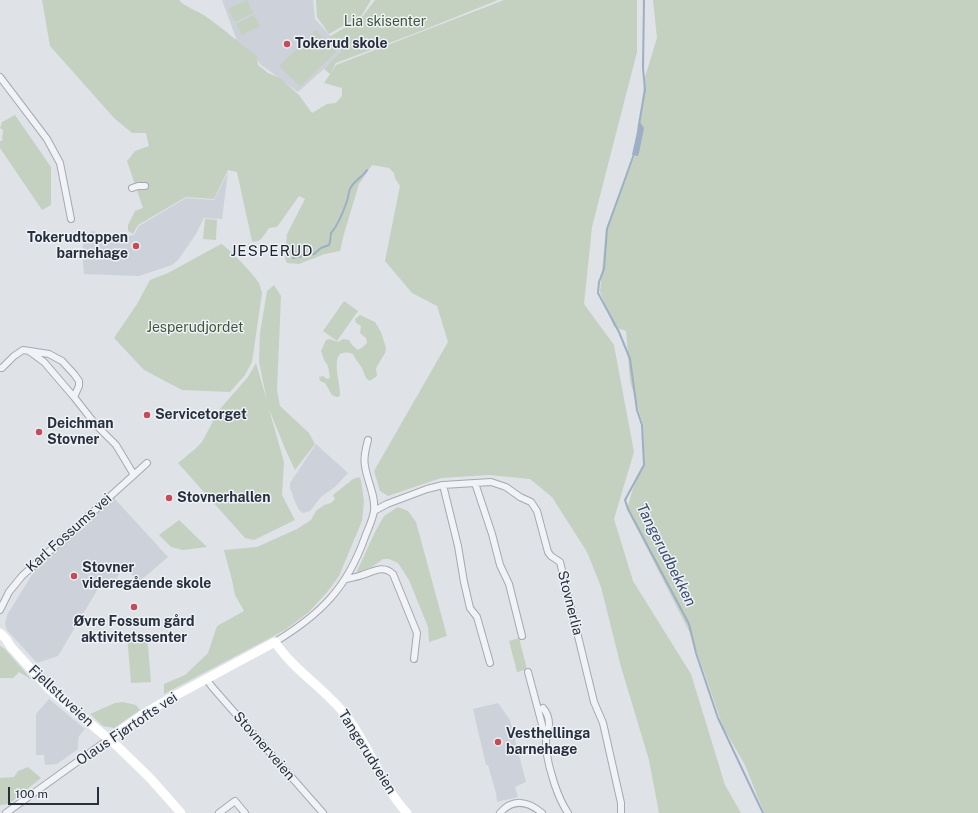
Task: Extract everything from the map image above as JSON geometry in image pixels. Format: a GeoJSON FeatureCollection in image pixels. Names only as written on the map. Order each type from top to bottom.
{"type":"FeatureCollection","features":[{"type":"Feature","properties":{"kind":"street"},"geometry":{"type":"LineString","coordinates":[[0,77],[48,140],[60,163],[71,219]]}},
{"type":"Feature","properties":{"kind":"street"},"geometry":{"type":"LineString","coordinates":[[132,188],[145,186]]}},
{"type":"Feature","properties":{"kind":"street"},"geometry":{"type":"LineString","coordinates":[[0,368],[2,368],[22,350],[49,354],[62,361],[74,374],[79,386],[74,397]]}},
{"type":"Feature","properties":{"kind":"street"},"geometry":{"type":"LineString","coordinates":[[28,350],[44,362],[96,424],[116,445],[134,475]]}},
{"type":"Feature","properties":{"kind":"street"},"geometry":{"type":"LineString","coordinates":[[275,642],[305,623],[329,601],[346,579],[359,553],[374,510],[373,498],[364,462],[368,440]]}},
{"type":"Feature","properties":{"kind":"street","name":"Karl Fossums vei"},"geometry":{"type":"LineString","coordinates":[[0,610],[9,592],[22,576],[147,463]]}},
{"type":"Feature","properties":{"kind":"street","name":"Stovnerlia"},"geometry":{"type":"LineString","coordinates":[[374,510],[443,485],[491,482],[506,487],[520,497],[532,502],[537,511],[548,552],[560,562],[594,702],[603,723],[621,803],[621,813]]}},
{"type":"Feature","properties":{"kind":"street"},"geometry":{"type":"LineString","coordinates":[[475,483],[492,534],[500,565],[509,584],[522,636]]}},
{"type":"Feature","properties":{"kind":"street"},"geometry":{"type":"LineString","coordinates":[[443,485],[458,546],[470,608],[477,617],[490,663]]}},
{"type":"Feature","properties":{"kind":"street"},"geometry":{"type":"LineString","coordinates":[[346,579],[362,576],[381,568],[387,569],[393,574],[417,633],[414,659]]}},
{"type":"Feature","properties":{"kind":"street","name":"Fjellstuveien"},"geometry":{"type":"LineString","coordinates":[[0,633],[49,689],[108,739],[150,778],[181,813]]}},
{"type":"Feature","properties":{"kind":"street","name":"Fjellstuveien"},"geometry":{"type":"LineString","coordinates":[[0,641],[11,647]]}},
{"type":"Feature","properties":{"kind":"street","name":"Olaus Fjørtofts vei"},"geometry":{"type":"LineString","coordinates":[[6,813],[157,705],[275,642]]}},
{"type":"Feature","properties":{"kind":"street","name":"Tangerudveien"},"geometry":{"type":"LineString","coordinates":[[275,642],[286,657],[347,716],[359,734],[393,795],[407,813]]}},
{"type":"Feature","properties":{"kind":"street"},"geometry":{"type":"LineString","coordinates":[[528,672],[546,737]]}},
{"type":"Feature","properties":{"kind":"street","name":"Stovnerveien"},"geometry":{"type":"LineString","coordinates":[[206,679],[323,813]]}},
{"type":"Feature","properties":{"kind":"street"},"geometry":{"type":"LineString","coordinates":[[543,708],[546,712],[550,727],[546,737],[545,748],[559,798],[568,813]]}},
{"type":"Feature","properties":{"kind":"street"},"geometry":{"type":"LineString","coordinates":[[219,813],[235,801],[245,813]]}},
{"type":"Feature","properties":{"kind":"street"},"geometry":{"type":"LineString","coordinates":[[500,813],[508,806],[521,803],[531,805],[542,813]]}},
{"type":"Feature","properties":{"kind":"shaded area","name":"Tokerud skole"},"geometry":{"type":"Polygon","coordinates":[[[222,0],[313,0],[315,19],[344,51],[298,92],[260,64],[256,57],[236,50],[236,38],[222,0]]]}},
{"type":"Feature","properties":{"kind":"shaded area","name":"Tokerudtoppen barnehage"},"geometry":{"type":"Polygon","coordinates":[[[228,172],[222,219],[204,218],[196,234],[178,260],[172,265],[139,276],[84,274],[82,252],[84,239],[92,231],[120,237],[134,235],[139,226],[186,198],[214,200],[228,172]]]}},
{"type":"Feature","properties":{"kind":"shaded area"},"geometry":{"type":"Polygon","coordinates":[[[316,444],[348,473],[336,486],[321,497],[310,511],[303,513],[299,510],[296,504],[290,488],[290,483],[316,444]]]}},
{"type":"Feature","properties":{"kind":"shaded area","name":"Stovner videregående skole"},"geometry":{"type":"Polygon","coordinates":[[[114,498],[168,557],[139,582],[123,566],[112,588],[102,582],[58,656],[37,663],[7,630],[5,624],[7,615],[35,570],[114,498]]]}},
{"type":"Feature","properties":{"kind":"shaded area"},"geometry":{"type":"Polygon","coordinates":[[[49,699],[85,729],[79,736],[78,749],[57,764],[45,765],[44,755],[36,755],[36,714],[49,699]]]}},
{"type":"Feature","properties":{"kind":"shaded area","name":"Vesthellinga barnehage"},"geometry":{"type":"Polygon","coordinates":[[[498,703],[510,720],[526,782],[515,787],[518,797],[497,802],[488,765],[486,765],[473,709],[498,703]]]}},
{"type":"Feature","properties":{"kind":"green space"},"geometry":{"type":"Polygon","coordinates":[[[42,0],[179,0],[208,18],[257,56],[258,65],[268,73],[280,78],[299,95],[312,113],[327,104],[336,103],[342,96],[342,88],[324,83],[336,65],[504,0],[637,0],[637,52],[592,227],[584,304],[614,345],[634,452],[614,519],[633,581],[691,674],[725,785],[741,813],[659,813],[649,760],[621,667],[601,587],[587,552],[552,497],[530,479],[489,475],[441,478],[388,496],[380,491],[374,471],[448,342],[437,306],[412,293],[385,261],[400,186],[394,173],[389,168],[372,165],[359,184],[340,251],[325,254],[299,264],[287,263],[285,258],[287,234],[305,199],[299,196],[277,227],[269,228],[260,240],[255,242],[252,241],[237,172],[228,170],[214,199],[186,197],[138,225],[133,234],[128,231],[128,225],[135,211],[143,208],[127,161],[135,151],[149,146],[146,133],[132,133],[114,118],[50,46],[42,0]]]}},
{"type":"Feature","properties":{"kind":"green space"},"geometry":{"type":"Polygon","coordinates":[[[247,0],[253,13],[235,22],[228,9],[247,0]]]}},
{"type":"Feature","properties":{"kind":"green space"},"geometry":{"type":"Polygon","coordinates":[[[316,0],[371,0],[362,15],[329,34],[317,17],[316,0]]]}},
{"type":"Feature","properties":{"kind":"green space","name":"Lia skisenter"},"geometry":{"type":"Polygon","coordinates":[[[375,0],[498,0],[336,63],[330,74],[324,69],[342,51],[329,37],[362,17],[375,0]]]}},
{"type":"Feature","properties":{"kind":"green space"},"geometry":{"type":"Polygon","coordinates":[[[653,0],[978,0],[978,813],[764,813],[745,765],[723,727],[689,631],[627,509],[636,478],[644,463],[643,425],[630,381],[626,331],[614,327],[600,292],[606,228],[635,155],[645,77],[657,38],[653,0]]]}},
{"type":"Feature","properties":{"kind":"green space"},"geometry":{"type":"Polygon","coordinates":[[[254,15],[260,26],[242,35],[236,24],[254,15]]]}},
{"type":"Feature","properties":{"kind":"green space"},"geometry":{"type":"Polygon","coordinates":[[[316,30],[337,51],[300,87],[279,66],[316,30]]]}},
{"type":"Feature","properties":{"kind":"green space"},"geometry":{"type":"Polygon","coordinates":[[[15,115],[51,167],[51,205],[42,210],[0,148],[3,130],[0,128],[2,122],[15,115]]]}},
{"type":"Feature","properties":{"kind":"green space"},"geometry":{"type":"Polygon","coordinates":[[[205,219],[217,220],[216,240],[203,239],[205,219]]]}},
{"type":"Feature","properties":{"kind":"green space","name":"Jesperudjordet"},"geometry":{"type":"Polygon","coordinates":[[[221,244],[252,274],[259,283],[262,293],[252,362],[245,375],[230,392],[182,390],[144,370],[114,338],[137,304],[150,280],[168,273],[221,244]]]}},
{"type":"Feature","properties":{"kind":"green space"},"geometry":{"type":"Polygon","coordinates":[[[274,285],[281,296],[277,390],[280,406],[309,433],[315,444],[295,470],[269,409],[284,462],[282,495],[295,520],[254,540],[245,538],[178,463],[202,442],[219,410],[248,377],[256,363],[267,401],[259,362],[260,333],[267,291],[274,285]]]}},
{"type":"Feature","properties":{"kind":"green space"},"geometry":{"type":"Polygon","coordinates":[[[344,301],[358,311],[337,341],[323,331],[344,301]]]}},
{"type":"Feature","properties":{"kind":"green space"},"geometry":{"type":"Polygon","coordinates":[[[360,315],[375,322],[381,332],[386,348],[385,353],[376,368],[377,376],[370,381],[366,377],[353,354],[344,352],[339,355],[337,367],[340,396],[337,397],[332,395],[325,383],[320,381],[319,377],[323,376],[327,379],[330,378],[328,366],[321,351],[326,340],[330,339],[338,342],[343,339],[349,340],[358,350],[363,347],[367,343],[366,338],[360,333],[361,326],[356,323],[355,319],[360,315]]]}},
{"type":"Feature","properties":{"kind":"green space"},"geometry":{"type":"Polygon","coordinates":[[[359,477],[361,480],[364,501],[362,521],[339,576],[328,591],[309,612],[285,630],[164,694],[164,684],[185,675],[208,653],[217,626],[244,611],[235,595],[224,550],[257,547],[297,529],[311,520],[316,511],[324,505],[331,503],[335,499],[333,495],[353,479],[359,477]]]}},
{"type":"Feature","properties":{"kind":"green space"},"geometry":{"type":"Polygon","coordinates":[[[398,507],[408,511],[416,522],[447,636],[429,642],[428,627],[409,580],[398,563],[389,559],[383,559],[369,569],[358,573],[357,571],[384,516],[398,507]]]}},
{"type":"Feature","properties":{"kind":"green space"},"geometry":{"type":"Polygon","coordinates":[[[179,520],[207,547],[183,550],[171,547],[159,535],[179,520]]]}},
{"type":"Feature","properties":{"kind":"green space"},"geometry":{"type":"Polygon","coordinates":[[[147,634],[151,682],[131,683],[127,635],[147,634]]]}},
{"type":"Feature","properties":{"kind":"green space"},"geometry":{"type":"Polygon","coordinates":[[[519,638],[527,669],[517,672],[509,641],[519,638]]]}},
{"type":"Feature","properties":{"kind":"green space"},"geometry":{"type":"Polygon","coordinates":[[[0,646],[5,649],[32,680],[19,672],[13,678],[0,678],[0,646]]]}},
{"type":"Feature","properties":{"kind":"green space"},"geometry":{"type":"Polygon","coordinates":[[[123,702],[136,705],[140,710],[114,728],[103,726],[90,714],[115,703],[123,702]]]}},
{"type":"Feature","properties":{"kind":"green space"},"geometry":{"type":"Polygon","coordinates":[[[28,767],[41,778],[9,804],[0,805],[0,778],[14,777],[18,771],[28,767]]]}},
{"type":"Feature","properties":{"kind":"water"},"geometry":{"type":"Polygon","coordinates":[[[640,122],[644,128],[638,156],[632,155],[638,124],[640,122]]]}},
{"type":"Feature","properties":{"kind":"waterway","name":"Tangerudbekken"},"geometry":{"type":"LineString","coordinates":[[639,124],[645,90],[643,68],[644,0]]}},
{"type":"Feature","properties":{"kind":"waterway","name":"Tangerudbekken"},"geometry":{"type":"LineString","coordinates":[[634,154],[607,229],[604,269],[599,282],[598,293],[619,332],[630,359],[637,410],[642,425],[644,465],[625,500],[628,509],[689,624],[696,653],[718,718],[763,813]]}},
{"type":"Feature","properties":{"kind":"waterway"},"geometry":{"type":"LineString","coordinates":[[293,258],[314,254],[321,248],[329,245],[331,233],[341,217],[350,189],[367,170]]}},
{"type":"Feature","properties":{"kind":"place","name":"Tokerud skole"},"geometry":{"type":"Point","coordinates":[287,44]}},
{"type":"Feature","properties":{"kind":"place","name":"Tokerudtoppen barnehage"},"geometry":{"type":"Point","coordinates":[136,246]}},
{"type":"Feature","properties":{"kind":"place","name":"Servicetorget"},"geometry":{"type":"Point","coordinates":[147,415]}},
{"type":"Feature","properties":{"kind":"place","name":"Deichman Stovner"},"geometry":{"type":"Point","coordinates":[39,432]}},
{"type":"Feature","properties":{"kind":"place","name":"Stovnerhallen"},"geometry":{"type":"Point","coordinates":[169,498]}},
{"type":"Feature","properties":{"kind":"place","name":"Stovner videregående skole"},"geometry":{"type":"Point","coordinates":[74,576]}},
{"type":"Feature","properties":{"kind":"place","name":"Øvre Fossum gård aktivitetssenter"},"geometry":{"type":"Point","coordinates":[134,607]}},
{"type":"Feature","properties":{"kind":"place","name":"Vesthellinga barnehage"},"geometry":{"type":"Point","coordinates":[498,742]}},
{"type":"Feature","properties":{"kind":"district","name":"JESPERUD"},"geometry":{"type":"Point","coordinates":[272,251]}}]}
